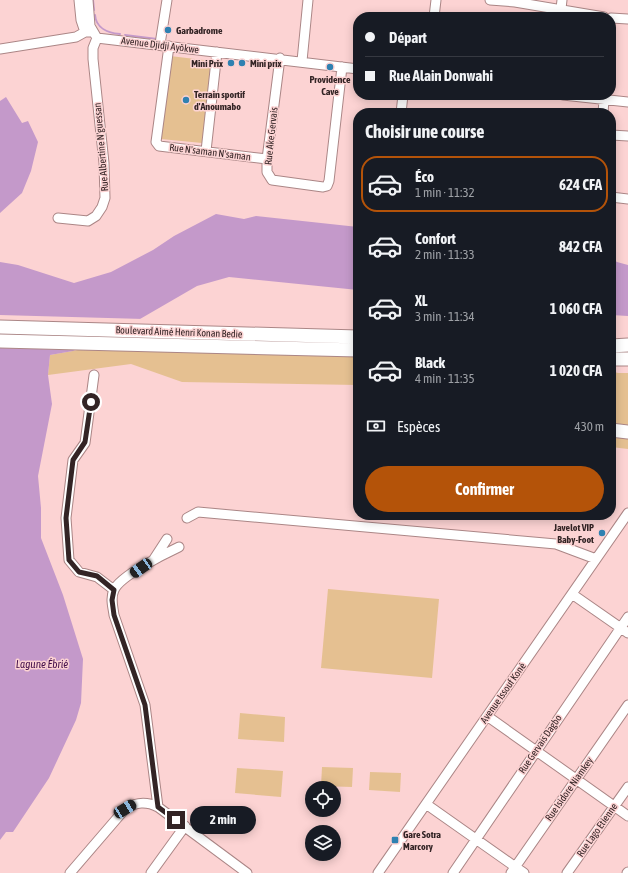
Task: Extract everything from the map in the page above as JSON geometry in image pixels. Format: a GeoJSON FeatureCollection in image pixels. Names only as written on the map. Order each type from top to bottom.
{"type":"FeatureCollection","features":[{"type":"Feature","properties":{"kind":"highway","name":"Boulevard Aimé Henri Konan Bedie"},"geometry":{"type":"LineString","coordinates":[[0,327],[353,337]]}},
{"type":"Feature","properties":{"kind":"highway","name":"Boulevard Aimé Henri Konan Bedie"},"geometry":{"type":"LineString","coordinates":[[0,340],[353,350]]}},
{"type":"Feature","properties":{"kind":"highway"},"geometry":{"type":"LineString","coordinates":[[616,346],[628,345]]}},
{"type":"Feature","properties":{"kind":"highway"},"geometry":{"type":"LineString","coordinates":[[616,359],[628,359]]}},
{"type":"Feature","properties":{"kind":"highway"},"geometry":{"type":"LineString","coordinates":[[616,431],[628,432]]}},
{"type":"Feature","properties":{"kind":"street"},"geometry":{"type":"LineString","coordinates":[[79,0],[82,20],[92,34]]}},
{"type":"Feature","properties":{"kind":"street"},"geometry":{"type":"LineString","coordinates":[[88,0],[92,34]]}},
{"type":"Feature","properties":{"kind":"street"},"geometry":{"type":"LineString","coordinates":[[165,45],[167,0]]}},
{"type":"Feature","properties":{"kind":"street"},"geometry":{"type":"LineString","coordinates":[[302,61],[308,0]]}},
{"type":"Feature","properties":{"kind":"street"},"geometry":{"type":"LineString","coordinates":[[435,12],[436,0]]}},
{"type":"Feature","properties":{"kind":"street"},"geometry":{"type":"LineString","coordinates":[[490,0],[515,1],[577,12]]}},
{"type":"Feature","properties":{"kind":"street"},"geometry":{"type":"LineString","coordinates":[[616,18],[628,19]]}},
{"type":"Feature","properties":{"kind":"street"},"geometry":{"type":"LineString","coordinates":[[0,49],[92,34]]}},
{"type":"Feature","properties":{"kind":"street","name":"Avenue Djidji Ayökwe"},"geometry":{"type":"LineString","coordinates":[[92,34],[217,52],[280,58],[353,68]]}},
{"type":"Feature","properties":{"kind":"street","name":"Rue Albertine N'guessan"},"geometry":{"type":"LineString","coordinates":[[58,218],[88,221],[96,216],[102,207],[105,198],[104,164],[93,59],[92,34]]}},
{"type":"Feature","properties":{"kind":"street","name":"Rue N'saman N'saman"},"geometry":{"type":"LineString","coordinates":[[165,45],[156,142],[162,147],[267,159]]}},
{"type":"Feature","properties":{"kind":"street"},"geometry":{"type":"LineString","coordinates":[[206,151],[217,52]]}},
{"type":"Feature","properties":{"kind":"street","name":"Rue Ake Gervais"},"geometry":{"type":"LineString","coordinates":[[280,58],[267,159],[267,172],[272,180],[327,186],[342,67]]}},
{"type":"Feature","properties":{"kind":"street"},"geometry":{"type":"LineString","coordinates":[[603,108],[604,100],[628,102]]}},
{"type":"Feature","properties":{"kind":"street"},"geometry":{"type":"LineString","coordinates":[[616,135],[628,136]]}},
{"type":"Feature","properties":{"kind":"street"},"geometry":{"type":"LineString","coordinates":[[616,198],[628,199]]}},
{"type":"Feature","properties":{"kind":"street"},"geometry":{"type":"LineString","coordinates":[[94,375],[85,442],[73,460],[66,518],[69,560],[79,572],[97,576],[114,590]]}},
{"type":"Feature","properties":{"kind":"street"},"geometry":{"type":"LineString","coordinates":[[187,518],[198,512],[556,544],[596,559]]}},
{"type":"Feature","properties":{"kind":"street","name":"Avenue Issouf Koné"},"geometry":{"type":"LineString","coordinates":[[378,873],[628,513]]}},
{"type":"Feature","properties":{"kind":"street"},"geometry":{"type":"LineString","coordinates":[[153,560],[167,539]]}},
{"type":"Feature","properties":{"kind":"street"},"geometry":{"type":"LineString","coordinates":[[158,807],[145,705],[114,615],[112,600],[114,590],[118,584],[153,560],[179,547]]}},
{"type":"Feature","properties":{"kind":"street"},"geometry":{"type":"LineString","coordinates":[[572,594],[624,631]]}},
{"type":"Feature","properties":{"kind":"street","name":"Rue Gervais Dagbo"},"geometry":{"type":"LineString","coordinates":[[453,873],[536,750],[624,631],[628,617]]}},
{"type":"Feature","properties":{"kind":"street","name":"Rue Isidore Niamkey"},"geometry":{"type":"LineString","coordinates":[[513,870],[628,705]]}},
{"type":"Feature","properties":{"kind":"street"},"geometry":{"type":"LineString","coordinates":[[487,716],[628,816]]}},
{"type":"Feature","properties":{"kind":"street","name":"Rue Lago Etienne"},"geometry":{"type":"LineString","coordinates":[[567,873],[628,787]]}},
{"type":"Feature","properties":{"kind":"street"},"geometry":{"type":"LineString","coordinates":[[70,873],[125,809],[134,804],[146,803],[158,807],[185,826],[240,871]]}},
{"type":"Feature","properties":{"kind":"street"},"geometry":{"type":"LineString","coordinates":[[426,804],[476,839],[513,870],[524,873]]}},
{"type":"Feature","properties":{"kind":"street"},"geometry":{"type":"LineString","coordinates":[[151,873],[185,826]]}},
{"type":"Feature","properties":{"kind":"shaded area","name":"Terrain sportif d'Anoumabo"},"geometry":{"type":"Polygon","coordinates":[[[170,56],[212,61],[202,143],[161,139],[170,56]]]}},
{"type":"Feature","properties":{"kind":"shaded area"},"geometry":{"type":"Polygon","coordinates":[[[78,350],[353,356],[353,385],[182,382],[131,364],[48,375],[50,355],[78,350]]]}},
{"type":"Feature","properties":{"kind":"shaded area"},"geometry":{"type":"Polygon","coordinates":[[[616,372],[628,373],[628,449],[616,448],[616,372]]]}},
{"type":"Feature","properties":{"kind":"shaded area"},"geometry":{"type":"Polygon","coordinates":[[[328,589],[439,599],[432,678],[321,668],[328,589]]]}},
{"type":"Feature","properties":{"kind":"shaded area"},"geometry":{"type":"Polygon","coordinates":[[[240,713],[285,717],[284,742],[238,739],[240,713]]]}},
{"type":"Feature","properties":{"kind":"shaded area"},"geometry":{"type":"Polygon","coordinates":[[[322,767],[353,768],[352,787],[341,787],[341,781],[321,781],[322,767]]]}},
{"type":"Feature","properties":{"kind":"shaded area"},"geometry":{"type":"Polygon","coordinates":[[[237,768],[283,771],[281,797],[235,793],[237,768]]]}},
{"type":"Feature","properties":{"kind":"shaded area"},"geometry":{"type":"Polygon","coordinates":[[[370,772],[401,773],[400,792],[369,790],[370,772]]]}},
{"type":"Feature","properties":{"kind":"water"},"geometry":{"type":"Polygon","coordinates":[[[6,97],[22,123],[28,121],[38,142],[31,171],[22,193],[0,213],[0,101],[6,97]]]}},
{"type":"Feature","properties":{"kind":"water","name":"Lagune Ébrié"},"geometry":{"type":"Polygon","coordinates":[[[216,214],[244,219],[256,216],[353,226],[353,289],[229,277],[197,286],[140,319],[136,319],[73,351],[50,355],[48,375],[52,404],[38,476],[41,508],[41,538],[63,595],[83,659],[81,703],[76,720],[49,778],[13,832],[6,832],[0,840],[0,262],[18,265],[74,283],[111,272],[153,250],[174,236],[216,214]]]}},
{"type":"Feature","properties":{"kind":"water"},"geometry":{"type":"Polygon","coordinates":[[[616,261],[628,265],[628,316],[616,315],[616,261]]]}},
{"type":"Feature","properties":{"kind":"pier"},"geometry":{"type":"Polygon","coordinates":[[[0,315],[144,319],[137,321],[79,350],[0,348],[0,315]]]}},
{"type":"Feature","properties":{"kind":"waterway"},"geometry":{"type":"LineString","coordinates":[[93,0],[94,10]]}},
{"type":"Feature","properties":{"kind":"waterway"},"geometry":{"type":"LineString","coordinates":[[95,15],[96,20],[103,29],[120,34]]}},
{"type":"Feature","properties":{"kind":"waterway"},"geometry":{"type":"LineString","coordinates":[[125,35],[157,39]]}},
{"type":"Feature","properties":{"kind":"place","name":"Garbadrome"},"geometry":{"type":"Point","coordinates":[168,30]}},
{"type":"Feature","properties":{"kind":"place","name":"Mini Prix"},"geometry":{"type":"Point","coordinates":[231,63]}},
{"type":"Feature","properties":{"kind":"place","name":"Mini prix"},"geometry":{"type":"Point","coordinates":[242,63]}},
{"type":"Feature","properties":{"kind":"place","name":"Providence Cave"},"geometry":{"type":"Point","coordinates":[330,67]}},
{"type":"Feature","properties":{"kind":"place","name":"Terrain sportif d'Anoumabo"},"geometry":{"type":"Point","coordinates":[186,100]}},
{"type":"Feature","properties":{"kind":"place","name":"Javelot VIP Baby-Foot"},"geometry":{"type":"Point","coordinates":[602,533]}},
{"type":"Feature","properties":{"kind":"place","name":"Gare Sotra Marcory"},"geometry":{"type":"Point","coordinates":[395,840]}},
{"type":"Feature","properties":{"kind":"route"},"geometry":{"type":"LineString","coordinates":[[91,402],[85,442],[73,460],[66,518],[69,560],[79,572],[97,576],[114,590],[112,600],[114,615],[132,671],[145,705],[158,807],[176,820]]}}]}
